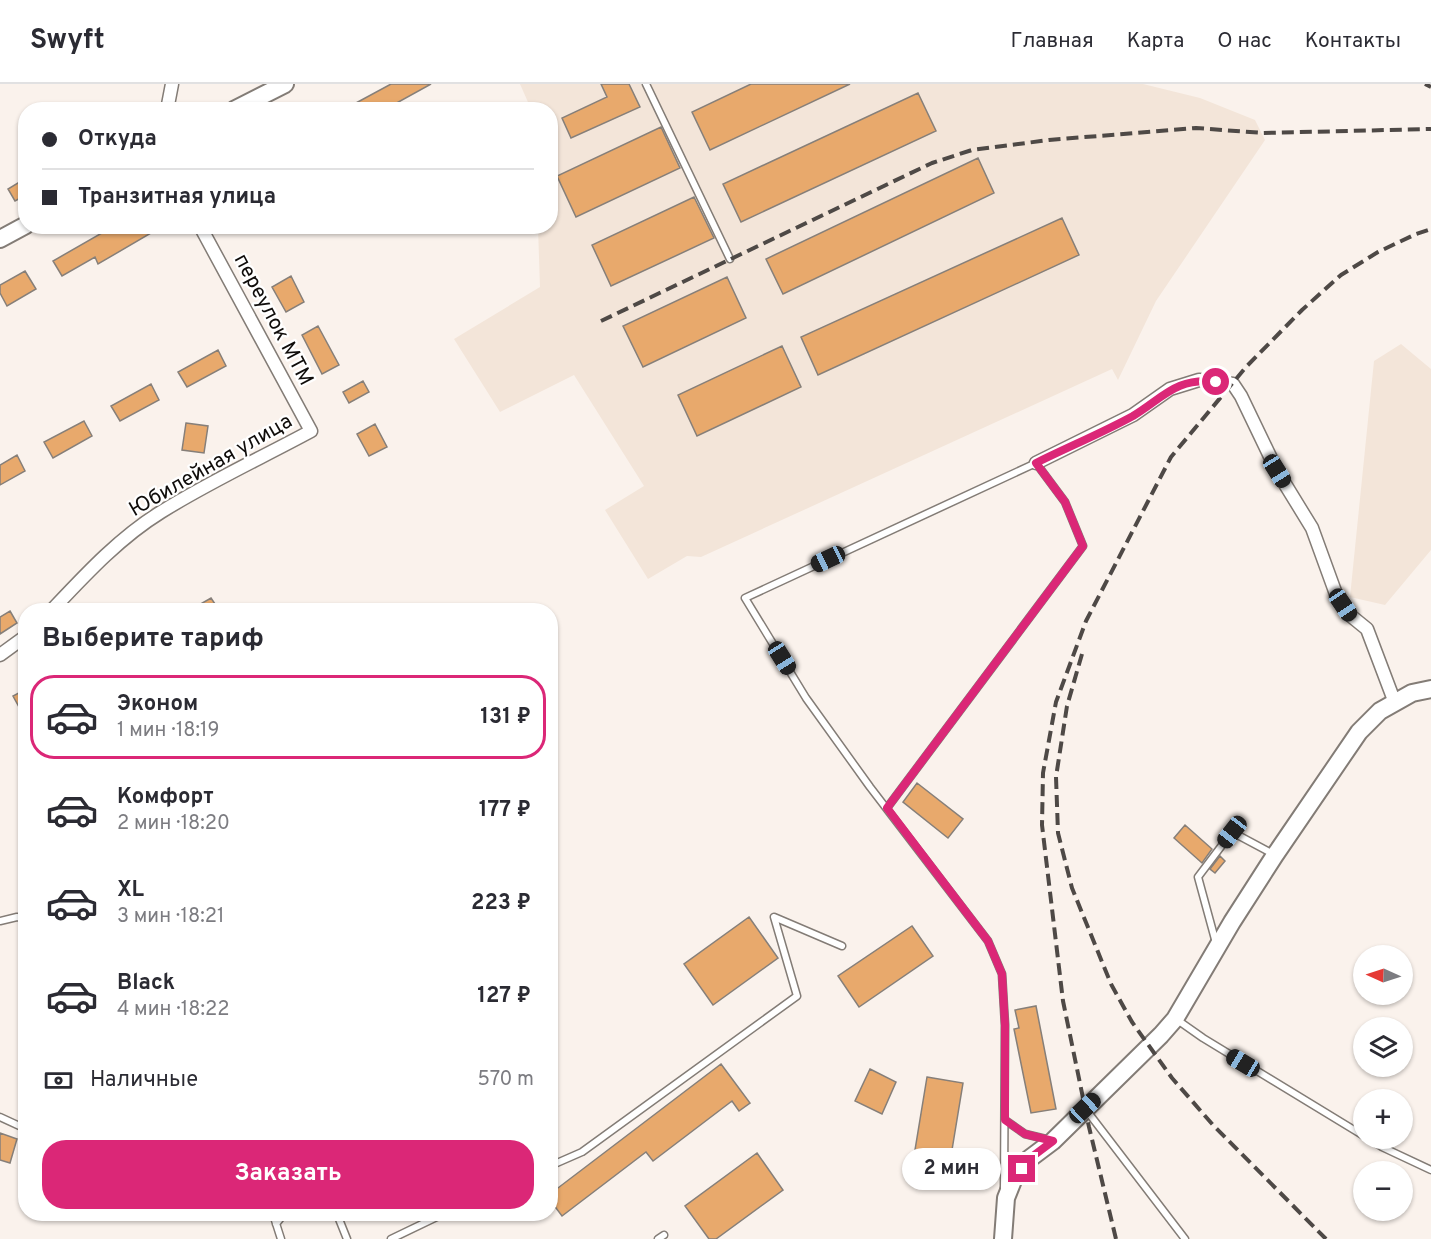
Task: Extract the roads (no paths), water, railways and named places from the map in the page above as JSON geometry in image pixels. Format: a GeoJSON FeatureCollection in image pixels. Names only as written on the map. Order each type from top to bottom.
{"type":"FeatureCollection","features":[{"type":"Feature","properties":{"kind":"street"},"geometry":{"type":"LineString","coordinates":[[169,102],[172,84]]}},
{"type":"Feature","properties":{"kind":"street"},"geometry":{"type":"LineString","coordinates":[[250,102],[285,84]]}},
{"type":"Feature","properties":{"kind":"street"},"geometry":{"type":"LineString","coordinates":[[0,239],[18,229]]}},
{"type":"Feature","properties":{"kind":"street","name":"переулок МТМ"},"geometry":{"type":"LineString","coordinates":[[204,234],[311,431]]}},
{"type":"Feature","properties":{"kind":"street"},"geometry":{"type":"LineString","coordinates":[[1036,463],[1133,415],[1170,389],[1199,380],[1233,384],[1277,471],[1312,528],[1336,594],[1351,616],[1367,629],[1395,703]]}},
{"type":"Feature","properties":{"kind":"street","name":"Юбилейная улица"},"geometry":{"type":"LineString","coordinates":[[59,603],[117,545],[160,513],[311,431]]}},
{"type":"Feature","properties":{"kind":"street"},"geometry":{"type":"LineString","coordinates":[[0,655],[18,642]]}},
{"type":"Feature","properties":{"kind":"street"},"geometry":{"type":"LineString","coordinates":[[1003,1239],[1006,1198],[1014,1178],[1029,1159],[1053,1141],[1161,1035],[1175,1018],[1275,855],[1359,732],[1380,711],[1412,693],[1431,689]]}},
{"type":"Feature","properties":{"kind":"lane"},"geometry":{"type":"LineString","coordinates":[[646,84],[730,260]]}},
{"type":"Feature","properties":{"kind":"lane"},"geometry":{"type":"LineString","coordinates":[[887,808],[1083,546],[1065,502],[1036,463],[745,598],[806,698],[887,808],[988,941],[1002,974],[1005,1025],[1004,1216]]}},
{"type":"Feature","properties":{"kind":"lane"},"geometry":{"type":"LineString","coordinates":[[1218,948],[1198,877],[1232,832],[1275,855]]}},
{"type":"Feature","properties":{"kind":"lane"},"geometry":{"type":"LineString","coordinates":[[0,921],[18,917]]}},
{"type":"Feature","properties":{"kind":"lane"},"geometry":{"type":"LineString","coordinates":[[558,1162],[582,1152],[797,996],[774,917],[842,946]]}},
{"type":"Feature","properties":{"kind":"lane"},"geometry":{"type":"LineString","coordinates":[[1175,1018],[1203,1038],[1353,1129]]}},
{"type":"Feature","properties":{"kind":"lane"},"geometry":{"type":"LineString","coordinates":[[1085,1108],[1185,1239]]}},
{"type":"Feature","properties":{"kind":"lane"},"geometry":{"type":"LineString","coordinates":[[0,1117],[18,1125]]}},
{"type":"Feature","properties":{"kind":"lane"},"geometry":{"type":"LineString","coordinates":[[1005,1120],[1025,1134],[1053,1141]]}},
{"type":"Feature","properties":{"kind":"lane"},"geometry":{"type":"LineString","coordinates":[[1386,1149],[1431,1170]]}},
{"type":"Feature","properties":{"kind":"lane"},"geometry":{"type":"LineString","coordinates":[[275,1221],[281,1239]]}},
{"type":"Feature","properties":{"kind":"lane"},"geometry":{"type":"LineString","coordinates":[[340,1221],[346,1239]]}},
{"type":"Feature","properties":{"kind":"lane"},"geometry":{"type":"LineString","coordinates":[[391,1239],[428,1221]]}},
{"type":"Feature","properties":{"kind":"lane"},"geometry":{"type":"LineString","coordinates":[[658,1239],[664,1235]]}},
{"type":"Feature","properties":{"kind":"railway"},"geometry":{"type":"LineString","coordinates":[[1425,84],[1431,87]]}},
{"type":"Feature","properties":{"kind":"railway"},"geometry":{"type":"LineString","coordinates":[[601,321],[932,163],[972,150],[1049,140],[1196,128],[1263,133],[1431,129]]}},
{"type":"Feature","properties":{"kind":"railway"},"geometry":{"type":"LineString","coordinates":[[1116,1239],[1089,1127],[1063,1001],[1042,825],[1043,773],[1056,702],[1086,621],[1171,457],[1246,367],[1302,310],[1341,275],[1378,252],[1431,229]]}},
{"type":"Feature","properties":{"kind":"railway"},"geometry":{"type":"LineString","coordinates":[[1082,654],[1067,706],[1056,777],[1058,833],[1072,888],[1111,984],[1132,1022],[1172,1078],[1213,1125],[1326,1239]]}}]}
